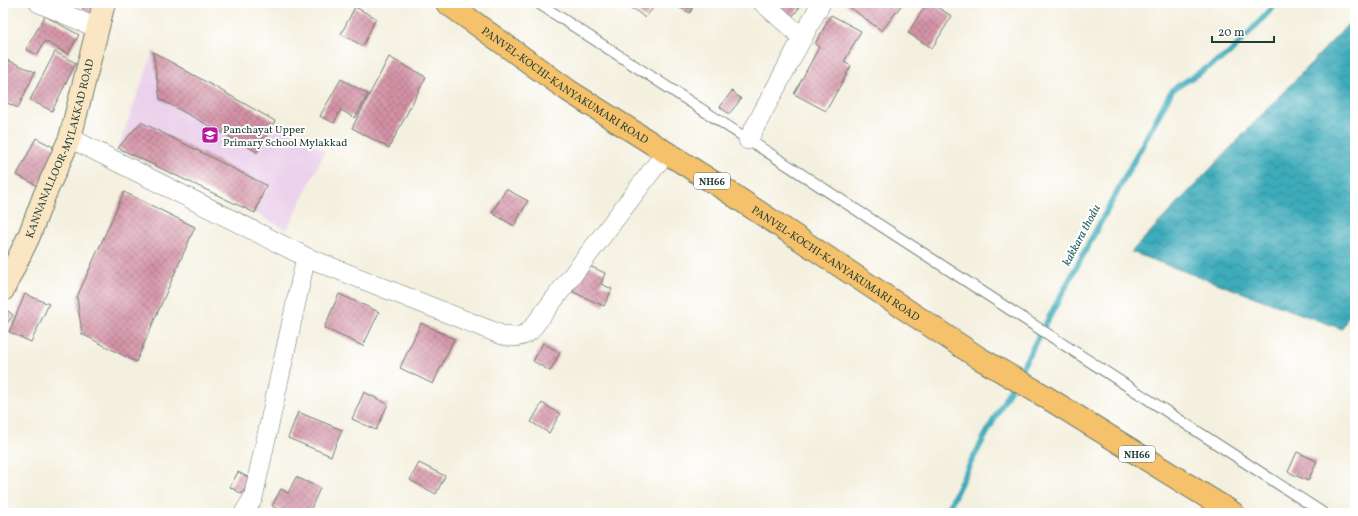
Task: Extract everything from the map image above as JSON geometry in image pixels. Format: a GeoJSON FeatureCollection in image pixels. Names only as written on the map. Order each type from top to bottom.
{"type":"FeatureCollection","features":[{"type":"Feature","properties":{"kind":"highway","name":"PANVEL-KOCHI-KANYAKUMARI ROAD"},"geometry":{"type":"LineString","coordinates":[[447,3],[569,91],[724,189],[979,358],[1041,394],[1233,513]]}},
{"type":"Feature","properties":{"kind":"main road","name":"KANNANALLOOR-MYLAKKAD ROAD"},"geometry":{"type":"LineString","coordinates":[[3,290],[29,236],[44,196],[70,138],[104,3]]}},
{"type":"Feature","properties":{"kind":"street"},"geometry":{"type":"LineString","coordinates":[[39,3],[97,28]]}},
{"type":"Feature","properties":{"kind":"street"},"geometry":{"type":"LineString","coordinates":[[763,3],[803,38]]}},
{"type":"Feature","properties":{"kind":"street"},"geometry":{"type":"LineString","coordinates":[[748,140],[821,3]]}},
{"type":"Feature","properties":{"kind":"street"},"geometry":{"type":"LineString","coordinates":[[70,138],[306,257],[509,337],[524,335],[530,331],[666,152]]}},
{"type":"Feature","properties":{"kind":"street"},"geometry":{"type":"LineString","coordinates":[[244,513],[253,498],[306,257]]}},
{"type":"Feature","properties":{"kind":"lane"},"geometry":{"type":"LineString","coordinates":[[538,3],[1323,513]]}},
{"type":"Feature","properties":{"kind":"shaded area","name":"Panchayat Upper Primary School Mylakkad"},"geometry":{"type":"Polygon","coordinates":[[[153,52],[325,151],[287,230],[255,213],[118,148],[153,52]]]}},
{"type":"Feature","properties":{"kind":"water"},"geometry":{"type":"Polygon","coordinates":[[[1355,17],[1355,302],[1342,329],[1131,252],[1355,17]]]}},
{"type":"Feature","properties":{"kind":"building"},"geometry":{"type":"Polygon","coordinates":[[[62,3],[75,3],[73,8],[62,3]]]}},
{"type":"Feature","properties":{"kind":"building"},"geometry":{"type":"Polygon","coordinates":[[[85,3],[94,3],[88,16],[81,13],[85,3]]]}},
{"type":"Feature","properties":{"kind":"building"},"geometry":{"type":"Polygon","coordinates":[[[620,3],[636,3],[632,10],[620,3]]]}},
{"type":"Feature","properties":{"kind":"building"},"geometry":{"type":"Polygon","coordinates":[[[638,3],[657,3],[645,18],[633,8],[638,3]]]}},
{"type":"Feature","properties":{"kind":"building"},"geometry":{"type":"Polygon","coordinates":[[[671,3],[695,3],[690,13],[671,3]]]}},
{"type":"Feature","properties":{"kind":"building"},"geometry":{"type":"Polygon","coordinates":[[[786,3],[803,3],[792,17],[781,10],[786,3]]]}},
{"type":"Feature","properties":{"kind":"building"},"geometry":{"type":"Polygon","coordinates":[[[844,3],[903,3],[882,31],[844,3]]]}},
{"type":"Feature","properties":{"kind":"building"},"geometry":{"type":"Polygon","coordinates":[[[927,3],[930,3],[952,16],[932,48],[908,33],[927,3]]]}},
{"type":"Feature","properties":{"kind":"building"},"geometry":{"type":"Polygon","coordinates":[[[355,7],[376,18],[363,46],[341,34],[355,7]]]}},
{"type":"Feature","properties":{"kind":"building"},"geometry":{"type":"Polygon","coordinates":[[[831,15],[861,31],[844,62],[851,66],[826,111],[794,94],[819,47],[815,44],[831,15]]]}},
{"type":"Feature","properties":{"kind":"building"},"geometry":{"type":"Polygon","coordinates":[[[45,16],[79,35],[68,54],[45,41],[37,55],[26,49],[45,16]]]}},
{"type":"Feature","properties":{"kind":"building"},"geometry":{"type":"Polygon","coordinates":[[[55,52],[76,63],[52,111],[30,100],[55,52]]]}},
{"type":"Feature","properties":{"kind":"building"},"geometry":{"type":"Polygon","coordinates":[[[153,52],[275,121],[257,152],[160,99],[153,52]]]}},
{"type":"Feature","properties":{"kind":"building"},"geometry":{"type":"Polygon","coordinates":[[[389,57],[426,77],[389,148],[352,128],[389,57]]]}},
{"type":"Feature","properties":{"kind":"building"},"geometry":{"type":"Polygon","coordinates":[[[5,59],[35,72],[18,108],[3,101],[3,63],[5,59]]]}},
{"type":"Feature","properties":{"kind":"building"},"geometry":{"type":"Polygon","coordinates":[[[341,79],[368,94],[355,118],[341,110],[334,123],[320,116],[341,79]]]}},
{"type":"Feature","properties":{"kind":"building"},"geometry":{"type":"Polygon","coordinates":[[[732,91],[741,99],[729,114],[720,107],[732,91]]]}},
{"type":"Feature","properties":{"kind":"building"},"geometry":{"type":"Polygon","coordinates":[[[141,122],[266,185],[255,213],[118,148],[141,122]]]}},
{"type":"Feature","properties":{"kind":"building"},"geometry":{"type":"Polygon","coordinates":[[[36,138],[57,149],[38,186],[17,175],[36,138]]]}},
{"type":"Feature","properties":{"kind":"building"},"geometry":{"type":"Polygon","coordinates":[[[506,189],[528,201],[514,226],[492,213],[506,189]]]}},
{"type":"Feature","properties":{"kind":"building"},"geometry":{"type":"Polygon","coordinates":[[[124,192],[195,227],[136,362],[82,334],[77,297],[124,192]]]}},
{"type":"Feature","properties":{"kind":"building"},"geometry":{"type":"Polygon","coordinates":[[[585,264],[605,273],[601,284],[612,289],[604,306],[573,292],[585,264]]]}},
{"type":"Feature","properties":{"kind":"building"},"geometry":{"type":"Polygon","coordinates":[[[25,294],[49,304],[31,342],[9,332],[25,294]]]}},
{"type":"Feature","properties":{"kind":"building"},"geometry":{"type":"Polygon","coordinates":[[[339,294],[379,312],[363,346],[324,328],[339,294]]]}},
{"type":"Feature","properties":{"kind":"building"},"geometry":{"type":"Polygon","coordinates":[[[4,308],[13,315],[3,329],[3,309],[4,308]]]}},
{"type":"Feature","properties":{"kind":"building"},"geometry":{"type":"Polygon","coordinates":[[[421,323],[454,339],[433,384],[400,368],[421,323]]]}},
{"type":"Feature","properties":{"kind":"building"},"geometry":{"type":"Polygon","coordinates":[[[543,343],[560,353],[550,371],[533,361],[543,343]]]}},
{"type":"Feature","properties":{"kind":"building"},"geometry":{"type":"Polygon","coordinates":[[[364,392],[388,404],[376,430],[352,419],[364,392]]]}},
{"type":"Feature","properties":{"kind":"building"},"geometry":{"type":"Polygon","coordinates":[[[542,403],[560,414],[549,433],[531,422],[542,403]]]}},
{"type":"Feature","properties":{"kind":"building"},"geometry":{"type":"Polygon","coordinates":[[[298,412],[342,430],[331,456],[288,438],[298,412]]]}},
{"type":"Feature","properties":{"kind":"building"},"geometry":{"type":"Polygon","coordinates":[[[1297,452],[1317,461],[1308,481],[1288,472],[1297,452]]]}},
{"type":"Feature","properties":{"kind":"building"},"geometry":{"type":"Polygon","coordinates":[[[419,463],[445,476],[436,494],[410,480],[419,463]]]}},
{"type":"Feature","properties":{"kind":"building"},"geometry":{"type":"Polygon","coordinates":[[[238,472],[251,479],[242,494],[230,487],[238,472]]]}},
{"type":"Feature","properties":{"kind":"building"},"geometry":{"type":"Polygon","coordinates":[[[296,477],[320,488],[309,513],[287,513],[272,506],[281,489],[288,493],[296,477]]]}},
{"type":"Feature","properties":{"kind":"waterway","name":"kakkara thodu"},"geometry":{"type":"LineString","coordinates":[[946,513],[970,464],[1172,90],[1229,54],[1277,3]]}},
{"type":"Feature","properties":{"kind":"place","name":"Panchayat Upper Primary School Mylakkad"},"geometry":{"type":"Point","coordinates":[210,135]}}]}
